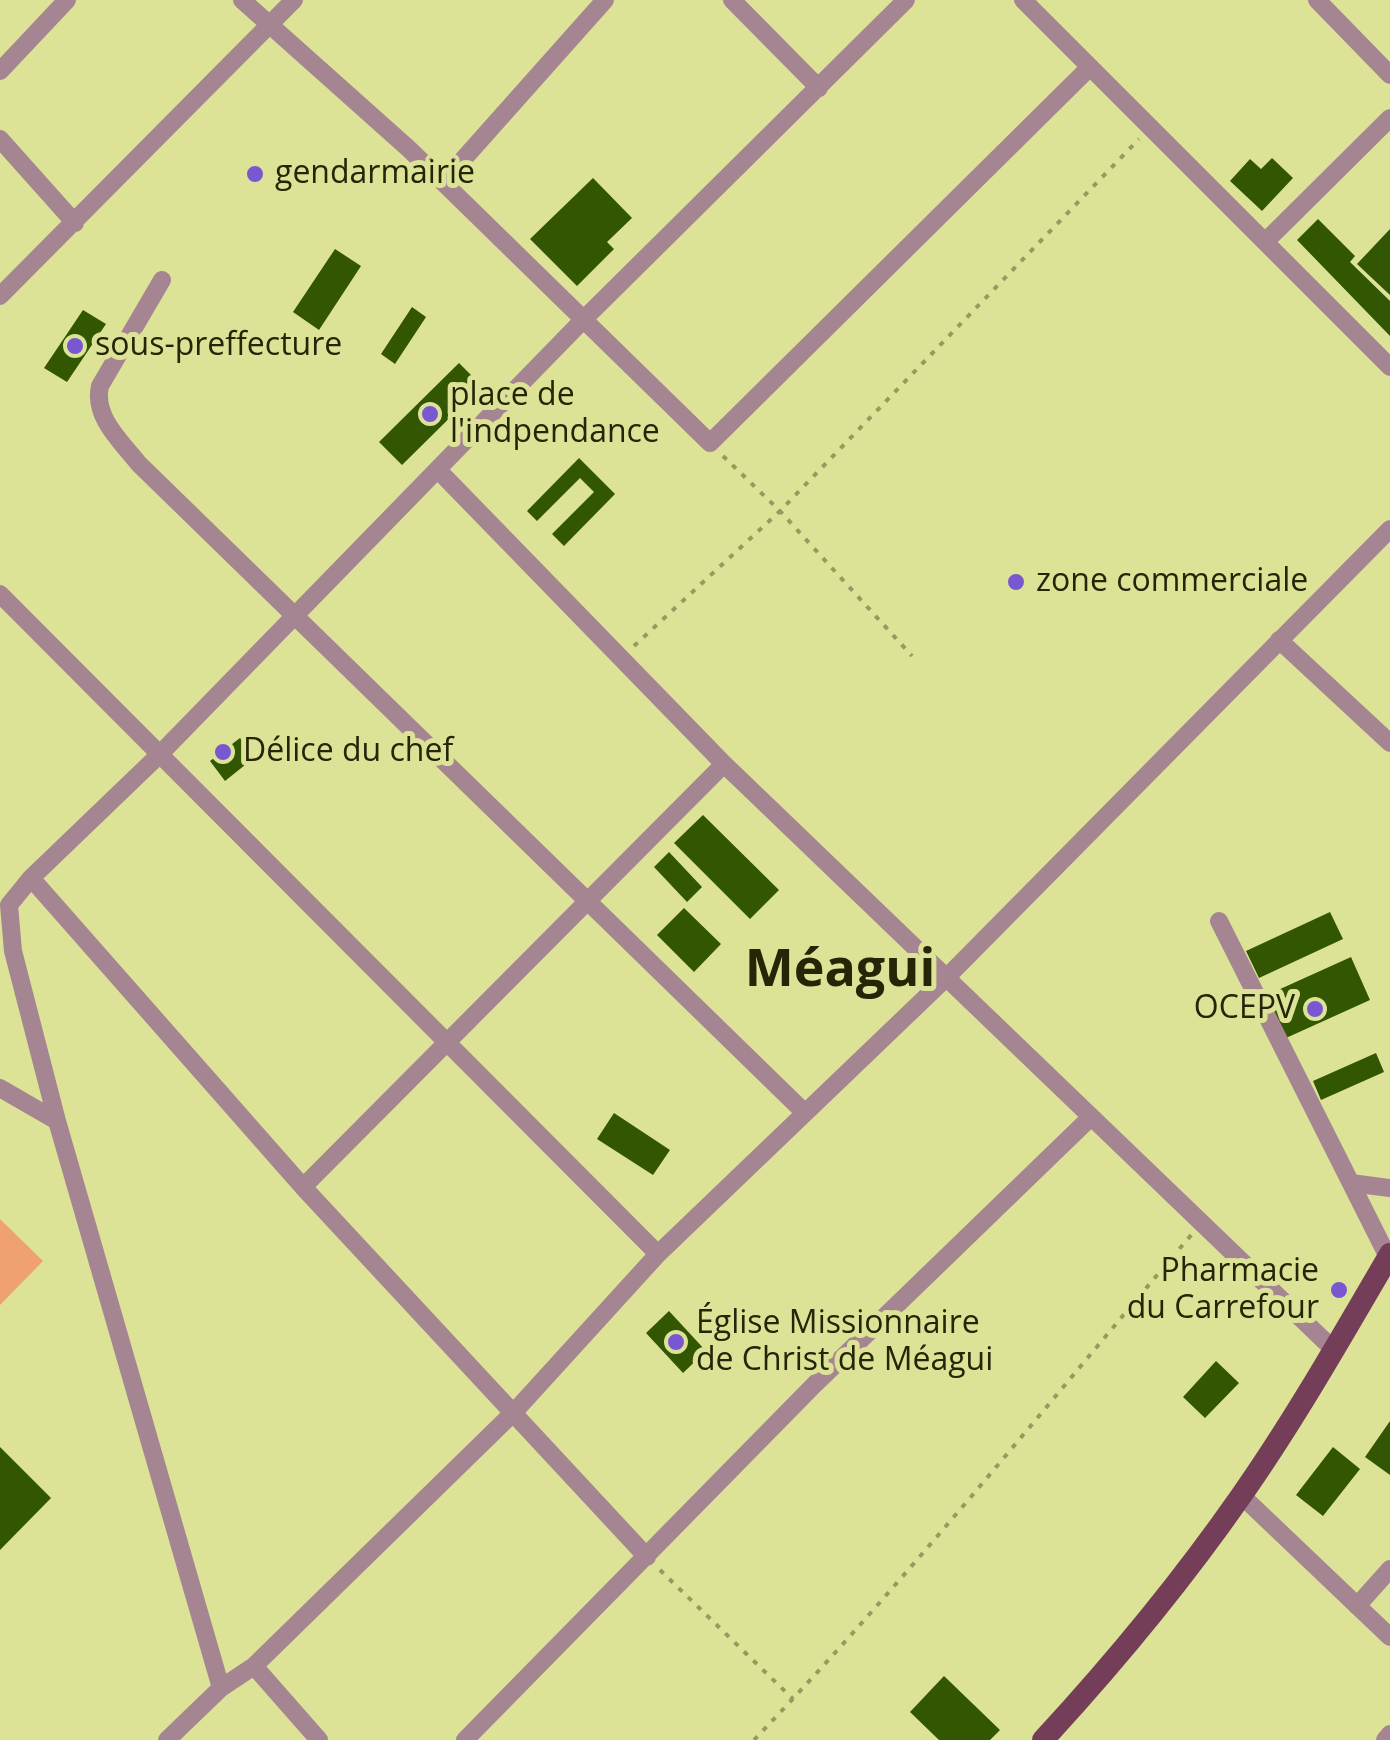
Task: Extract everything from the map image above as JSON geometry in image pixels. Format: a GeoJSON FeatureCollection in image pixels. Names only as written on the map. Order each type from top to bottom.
{"type":"FeatureCollection","features":[{"type":"Feature","properties":{"kind":"main road"},"geometry":{"type":"LineString","coordinates":[[1043,1740],[1116,1661],[1241,1495],[1389,1256]]}},
{"type":"Feature","properties":{"kind":"street"},"geometry":{"type":"LineString","coordinates":[[0,71],[67,0]]}},
{"type":"Feature","properties":{"kind":"street"},"geometry":{"type":"LineString","coordinates":[[242,0],[443,182],[710,443],[1090,68]]}},
{"type":"Feature","properties":{"kind":"street"},"geometry":{"type":"LineString","coordinates":[[0,296],[294,0]]}},
{"type":"Feature","properties":{"kind":"street"},"geometry":{"type":"LineString","coordinates":[[443,182],[605,0]]}},
{"type":"Feature","properties":{"kind":"street"},"geometry":{"type":"LineString","coordinates":[[732,0],[819,88]]}},
{"type":"Feature","properties":{"kind":"street"},"geometry":{"type":"LineString","coordinates":[[222,1688],[57,1121],[5,909],[30,878],[159,755],[586,318],[906,0]]}},
{"type":"Feature","properties":{"kind":"street"},"geometry":{"type":"LineString","coordinates":[[1024,0],[1390,366]]}},
{"type":"Feature","properties":{"kind":"street"},"geometry":{"type":"LineString","coordinates":[[1316,0],[1390,75]]}},
{"type":"Feature","properties":{"kind":"street"},"geometry":{"type":"LineString","coordinates":[[1265,242],[1390,118]]}},
{"type":"Feature","properties":{"kind":"street"},"geometry":{"type":"LineString","coordinates":[[3,148],[75,223]]}},
{"type":"Feature","properties":{"kind":"street"},"geometry":{"type":"LineString","coordinates":[[162,280],[100,386],[100,409],[107,425],[139,464],[804,1112]]}},
{"type":"Feature","properties":{"kind":"street"},"geometry":{"type":"LineString","coordinates":[[438,470],[724,764],[1334,1350]]}},
{"type":"Feature","properties":{"kind":"street"},"geometry":{"type":"LineString","coordinates":[[168,1740],[222,1688],[254,1666],[515,1412],[658,1254],[948,976],[1390,528]]}},
{"type":"Feature","properties":{"kind":"street"},"geometry":{"type":"LineString","coordinates":[[0,594],[658,1254]]}},
{"type":"Feature","properties":{"kind":"street"},"geometry":{"type":"LineString","coordinates":[[1279,640],[1390,743]]}},
{"type":"Feature","properties":{"kind":"street"},"geometry":{"type":"LineString","coordinates":[[302,1187],[724,764]]}},
{"type":"Feature","properties":{"kind":"street"},"geometry":{"type":"LineString","coordinates":[[30,878],[302,1187],[647,1557]]}},
{"type":"Feature","properties":{"kind":"street"},"geometry":{"type":"LineString","coordinates":[[1219,921],[1389,1256]]}},
{"type":"Feature","properties":{"kind":"street"},"geometry":{"type":"LineString","coordinates":[[0,1088],[57,1121]]}},
{"type":"Feature","properties":{"kind":"street"},"geometry":{"type":"LineString","coordinates":[[465,1740],[816,1384],[1091,1117]]}},
{"type":"Feature","properties":{"kind":"street"},"geometry":{"type":"LineString","coordinates":[[1352,1183],[1390,1188]]}},
{"type":"Feature","properties":{"kind":"street"},"geometry":{"type":"LineString","coordinates":[[1241,1495],[1390,1637]]}},
{"type":"Feature","properties":{"kind":"street"},"geometry":{"type":"LineString","coordinates":[[1357,1606],[1390,1569]]}},
{"type":"Feature","properties":{"kind":"street"},"geometry":{"type":"LineString","coordinates":[[254,1666],[319,1740]]}},
{"type":"Feature","properties":{"kind":"street"},"geometry":{"type":"LineString","coordinates":[[1384,1740],[1390,1734]]}},
{"type":"Feature","properties":{"kind":"path"},"geometry":{"type":"LineString","coordinates":[[622,656],[780,511],[1150,129]]}},
{"type":"Feature","properties":{"kind":"path"},"geometry":{"type":"LineString","coordinates":[[710,443],[780,511],[912,656]]}},
{"type":"Feature","properties":{"kind":"path"},"geometry":{"type":"LineString","coordinates":[[754,1740],[925,1554],[963,1503],[1202,1223]]}},
{"type":"Feature","properties":{"kind":"path"},"geometry":{"type":"LineString","coordinates":[[647,1557],[793,1699]]}},
{"type":"Feature","properties":{"kind":"shaded area"},"geometry":{"type":"Polygon","coordinates":[[[0,1219],[43,1261],[0,1305],[0,1219]]]}},
{"type":"Feature","properties":{"kind":"building"},"geometry":{"type":"Polygon","coordinates":[[[1272,158],[1293,178],[1262,211],[1230,181],[1250,159],[1261,169],[1272,158]]]}},
{"type":"Feature","properties":{"kind":"building"},"geometry":{"type":"Polygon","coordinates":[[[593,178],[632,218],[607,242],[614,249],[577,286],[530,239],[593,178]]]}},
{"type":"Feature","properties":{"kind":"building"},"geometry":{"type":"Polygon","coordinates":[[[1318,219],[1355,256],[1350,262],[1390,301],[1390,336],[1297,240],[1318,219]]]}},
{"type":"Feature","properties":{"kind":"building"},"geometry":{"type":"Polygon","coordinates":[[[1390,229],[1390,295],[1357,264],[1390,229]]]}},
{"type":"Feature","properties":{"kind":"building"},"geometry":{"type":"Polygon","coordinates":[[[335,249],[361,266],[319,330],[293,312],[335,249]]]}},
{"type":"Feature","properties":{"kind":"building"},"geometry":{"type":"Polygon","coordinates":[[[412,307],[426,317],[395,364],[381,354],[412,307]]]}},
{"type":"Feature","properties":{"kind":"building","name":"sous-preffecture"},"geometry":{"type":"Polygon","coordinates":[[[83,310],[106,324],[67,382],[44,368],[83,310]]]}},
{"type":"Feature","properties":{"kind":"building","name":"place de l'indpendance"},"geometry":{"type":"Polygon","coordinates":[[[459,363],[482,386],[402,465],[379,442],[459,363]]]}},
{"type":"Feature","properties":{"kind":"building"},"geometry":{"type":"Polygon","coordinates":[[[579,458],[615,494],[564,546],[552,534],[594,492],[580,478],[537,521],[527,511],[579,458]]]}},
{"type":"Feature","properties":{"kind":"building"},"geometry":{"type":"Polygon","coordinates":[[[240,738],[255,757],[225,781],[210,761],[240,738]]]}},
{"type":"Feature","properties":{"kind":"building"},"geometry":{"type":"Polygon","coordinates":[[[703,815],[779,890],[750,919],[674,843],[703,815]]]}},
{"type":"Feature","properties":{"kind":"building"},"geometry":{"type":"Polygon","coordinates":[[[669,852],[702,887],[687,902],[654,867],[669,852]]]}},
{"type":"Feature","properties":{"kind":"building"},"geometry":{"type":"Polygon","coordinates":[[[684,908],[721,944],[694,972],[657,935],[684,908]]]}},
{"type":"Feature","properties":{"kind":"building"},"geometry":{"type":"Polygon","coordinates":[[[1330,912],[1343,939],[1259,978],[1246,951],[1330,912]]]}},
{"type":"Feature","properties":{"kind":"building"},"geometry":{"type":"Polygon","coordinates":[[[1351,957],[1370,1000],[1286,1038],[1267,995],[1351,957]]]}},
{"type":"Feature","properties":{"kind":"building"},"geometry":{"type":"Polygon","coordinates":[[[1376,1053],[1384,1072],[1321,1100],[1313,1081],[1376,1053]]]}},
{"type":"Feature","properties":{"kind":"building"},"geometry":{"type":"Polygon","coordinates":[[[614,1113],[670,1150],[653,1175],[597,1139],[614,1113]]]}},
{"type":"Feature","properties":{"kind":"building","name":"Église Missionnaire de Christ de Méagui"},"geometry":{"type":"Polygon","coordinates":[[[669,1311],[706,1351],[683,1373],[646,1333],[669,1311]]]}},
{"type":"Feature","properties":{"kind":"building"},"geometry":{"type":"Polygon","coordinates":[[[1216,1361],[1239,1383],[1205,1418],[1183,1397],[1216,1361]]]}},
{"type":"Feature","properties":{"kind":"building"},"geometry":{"type":"Polygon","coordinates":[[[1390,1421],[1390,1475],[1365,1457],[1390,1421]]]}},
{"type":"Feature","properties":{"kind":"building"},"geometry":{"type":"Polygon","coordinates":[[[0,1447],[51,1498],[0,1550],[0,1447]]]}},
{"type":"Feature","properties":{"kind":"building"},"geometry":{"type":"Polygon","coordinates":[[[1333,1447],[1360,1469],[1323,1516],[1296,1495],[1333,1447]]]}},
{"type":"Feature","properties":{"kind":"building"},"geometry":{"type":"Polygon","coordinates":[[[944,1676],[1000,1730],[990,1740],[939,1740],[910,1712],[944,1676]]]}},
{"type":"Feature","properties":{"kind":"place","name":"gendarmairie"},"geometry":{"type":"Point","coordinates":[255,174]}},
{"type":"Feature","properties":{"kind":"place","name":"sous-preffecture"},"geometry":{"type":"Point","coordinates":[75,346]}},
{"type":"Feature","properties":{"kind":"place","name":"place de l'indpendance"},"geometry":{"type":"Point","coordinates":[430,414]}},
{"type":"Feature","properties":{"kind":"place","name":"zone commerciale"},"geometry":{"type":"Point","coordinates":[1016,582]}},
{"type":"Feature","properties":{"kind":"place","name":"Délice du chef"},"geometry":{"type":"Point","coordinates":[223,752]}},
{"type":"Feature","properties":{"kind":"place","name":"OCEPV"},"geometry":{"type":"Point","coordinates":[1315,1009]}},
{"type":"Feature","properties":{"kind":"place","name":"Pharmacie du Carrefour"},"geometry":{"type":"Point","coordinates":[1339,1290]}},
{"type":"Feature","properties":{"kind":"place","name":"Église Missionnaire de Christ de Méagui"},"geometry":{"type":"Point","coordinates":[676,1342]}},
{"type":"Feature","properties":{"kind":"district","name":"Méagui"},"geometry":{"type":"Point","coordinates":[840,971]}}]}
